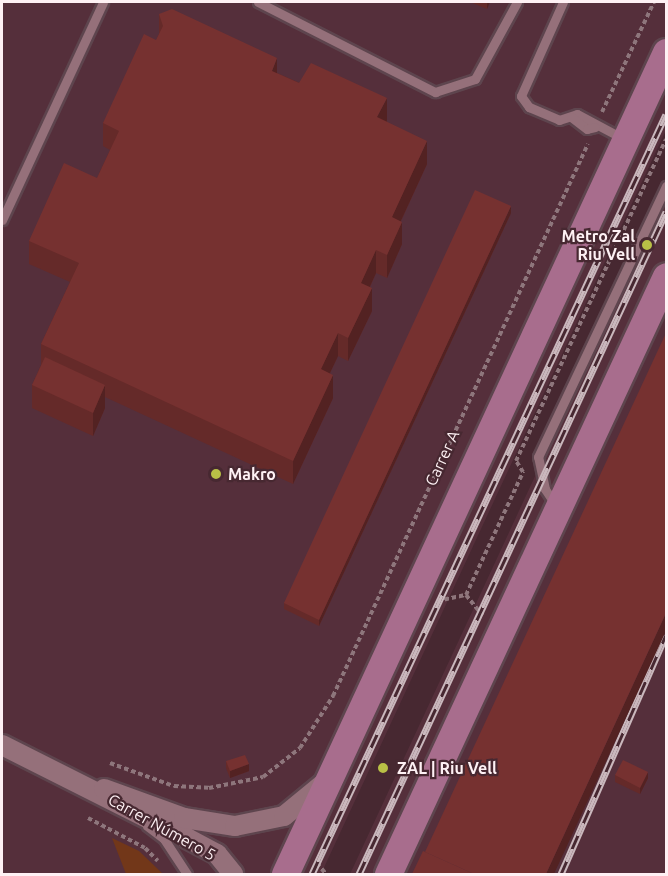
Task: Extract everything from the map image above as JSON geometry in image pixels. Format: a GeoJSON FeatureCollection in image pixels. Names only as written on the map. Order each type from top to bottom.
{"type":"FeatureCollection","features":[{"type":"Feature","properties":{"kind":"main road","name":"Carrer A"},"geometry":{"type":"LineString","coordinates":[[285,874],[666,52]]}},
{"type":"Feature","properties":{"kind":"main road"},"geometry":{"type":"LineString","coordinates":[[388,874],[666,276]]}},
{"type":"Feature","properties":{"kind":"street","name":"Carrer Número 5"},"geometry":{"type":"LineString","coordinates":[[2,745],[87,784],[184,818],[235,826],[284,816],[330,778]]}},
{"type":"Feature","properties":{"kind":"street","name":"Carrer Número 5"},"geometry":{"type":"LineString","coordinates":[[87,784],[126,810],[217,854],[233,874]]}},
{"type":"Feature","properties":{"kind":"lane"},"geometry":{"type":"LineString","coordinates":[[2,220],[103,2]]}},
{"type":"Feature","properties":{"kind":"lane"},"geometry":{"type":"LineString","coordinates":[[258,2],[435,92],[475,79],[517,2]]}},
{"type":"Feature","properties":{"kind":"lane"},"geometry":{"type":"LineString","coordinates":[[562,2],[521,96],[539,111],[559,120],[568,115],[587,129],[595,127],[626,140]]}},
{"type":"Feature","properties":{"kind":"lane"},"geometry":{"type":"LineString","coordinates":[[559,508],[545,489],[538,457],[666,186]]}},
{"type":"Feature","properties":{"kind":"lane"},"geometry":{"type":"LineString","coordinates":[[126,810],[164,839],[187,874]]}},
{"type":"Feature","properties":{"kind":"path","name":"Carrer A"},"geometry":{"type":"LineString","coordinates":[[133,775],[174,786],[239,784],[284,764],[319,723],[654,2]]}},
{"type":"Feature","properties":{"kind":"path","name":"Carrer Número 5"},"geometry":{"type":"LineString","coordinates":[[110,763],[133,775]]}},
{"type":"Feature","properties":{"kind":"path","name":"Carrer Número 5"},"geometry":{"type":"LineString","coordinates":[[88,818],[145,848],[164,867]]}},
{"type":"Feature","properties":{"kind":"shaded area","name":"Makro"},"geometry":{"type":"Polygon","coordinates":[[[2,2],[666,2],[666,130],[321,874],[2,874],[2,2]]]}},
{"type":"Feature","properties":{"kind":"shaded area"},"geometry":{"type":"Polygon","coordinates":[[[666,194],[666,874],[350,874],[479,597],[666,194]]]}},
{"type":"Feature","properties":{"kind":"shaded area"},"geometry":{"type":"Polygon","coordinates":[[[112,838],[139,851],[163,874],[126,874],[112,838]]]}},
{"type":"Feature","properties":{"kind":"building"},"geometry":{"type":"Polygon","coordinates":[[[172,9],[277,58],[272,71],[299,83],[311,63],[387,98],[377,117],[427,141],[392,217],[402,222],[387,255],[376,250],[361,283],[372,288],[348,338],[338,333],[321,369],[333,375],[293,461],[41,344],[79,263],[29,241],[64,163],[97,178],[119,131],[103,123],[144,34],[156,40],[163,26],[159,14],[172,9]]]}},
{"type":"Feature","properties":{"kind":"building"},"geometry":{"type":"Polygon","coordinates":[[[475,190],[511,206],[319,620],[284,603],[475,190]]]}},
{"type":"Feature","properties":{"kind":"building"},"geometry":{"type":"Polygon","coordinates":[[[666,333],[666,613],[546,874],[474,874],[425,852],[666,333]]]}},
{"type":"Feature","properties":{"kind":"building"},"geometry":{"type":"Polygon","coordinates":[[[45,357],[105,385],[93,413],[32,385],[45,357]]]}},
{"type":"Feature","properties":{"kind":"building"},"geometry":{"type":"Polygon","coordinates":[[[245,755],[249,764],[230,771],[226,761],[245,755]]]}},
{"type":"Feature","properties":{"kind":"building"},"geometry":{"type":"Polygon","coordinates":[[[623,760],[648,772],[640,788],[615,775],[623,760]]]}},
{"type":"Feature","properties":{"kind":"building"},"geometry":{"type":"Polygon","coordinates":[[[423,851],[474,874],[412,874],[423,851]]]}},
{"type":"Feature","properties":{"kind":"railway"},"geometry":{"type":"LineString","coordinates":[[312,874],[666,114]]}},
{"type":"Feature","properties":{"kind":"railway"},"geometry":{"type":"LineString","coordinates":[[359,874],[666,212]]}},
{"type":"Feature","properties":{"kind":"railway"},"geometry":{"type":"LineString","coordinates":[[561,874],[666,635]]}},
{"type":"Feature","properties":{"kind":"place","name":"Metro Zal Riu Vell"},"geometry":{"type":"Point","coordinates":[647,245]}},
{"type":"Feature","properties":{"kind":"place","name":"Makro"},"geometry":{"type":"Point","coordinates":[216,474]}},
{"type":"Feature","properties":{"kind":"place","name":"ZAL | Riu Vell"},"geometry":{"type":"Point","coordinates":[383,768]}}]}
